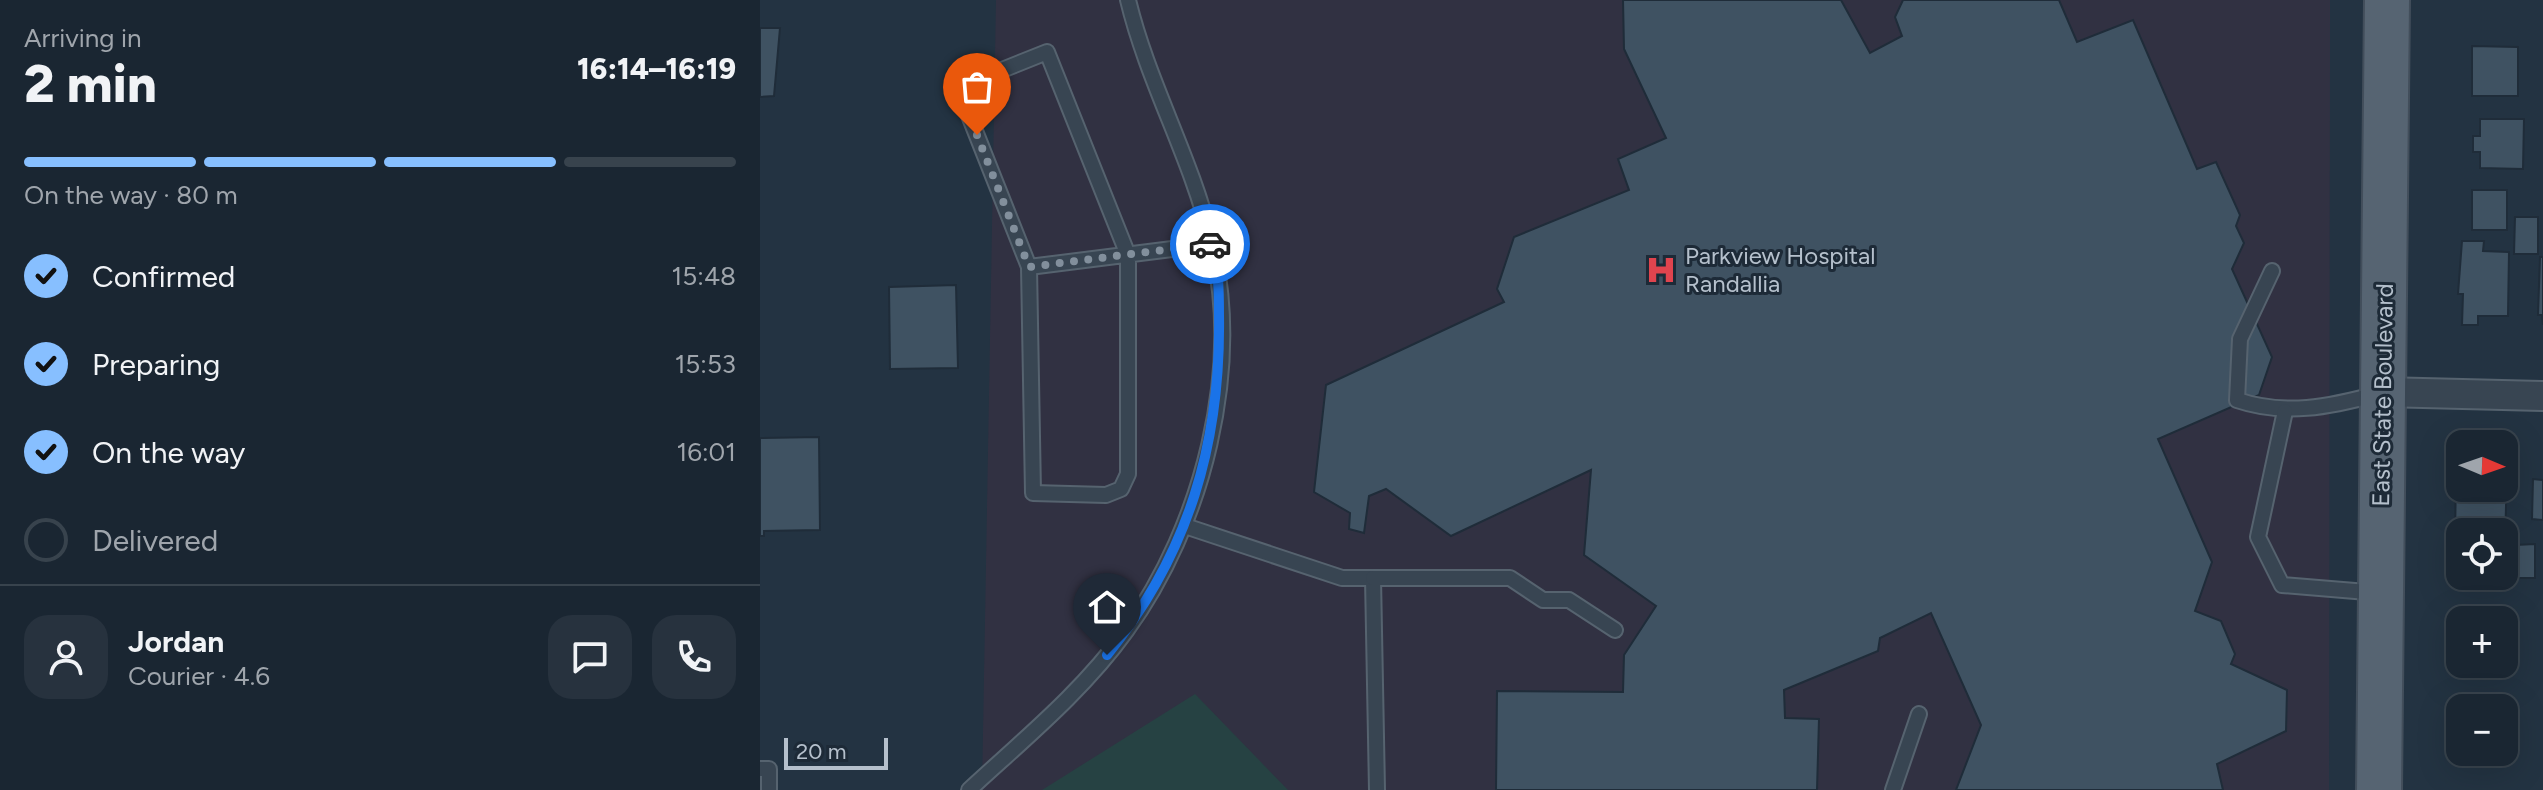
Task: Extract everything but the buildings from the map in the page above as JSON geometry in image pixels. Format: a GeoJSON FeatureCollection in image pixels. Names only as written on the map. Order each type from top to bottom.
{"type":"FeatureCollection","features":[{"type":"Feature","properties":{"kind":"main road","name":"East State Boulevard"},"geometry":{"type":"LineString","coordinates":[[2379,790],[2387,0]]}},
{"type":"Feature","properties":{"kind":"street"},"geometry":{"type":"LineString","coordinates":[[2383,392],[2543,396]]}},
{"type":"Feature","properties":{"kind":"lane"},"geometry":{"type":"LineString","coordinates":[[969,790],[1087,678],[1107,655],[1158,581],[1185,526],[1202,475],[1215,418],[1220,361],[1212,244],[1190,174],[1139,45],[1128,0]]}},
{"type":"Feature","properties":{"kind":"lane"},"geometry":{"type":"LineString","coordinates":[[1047,52],[1128,255],[1128,474],[1121,489],[1106,495],[1033,493],[1029,267],[966,108],[967,84],[1047,52]]}},
{"type":"Feature","properties":{"kind":"lane"},"geometry":{"type":"LineString","coordinates":[[1029,267],[1212,244]]}},
{"type":"Feature","properties":{"kind":"lane"},"geometry":{"type":"LineString","coordinates":[[2272,271],[2240,339],[2237,400],[2265,409],[2331,406],[2383,392]]}},
{"type":"Feature","properties":{"kind":"lane"},"geometry":{"type":"LineString","coordinates":[[2285,411],[2258,537],[2282,585],[2381,594]]}},
{"type":"Feature","properties":{"kind":"lane"},"geometry":{"type":"LineString","coordinates":[[1185,526],[1342,578],[1510,578],[1543,600],[1569,600],[1615,630]]}},
{"type":"Feature","properties":{"kind":"lane"},"geometry":{"type":"LineString","coordinates":[[1373,578],[1377,790]]}},
{"type":"Feature","properties":{"kind":"lane"},"geometry":{"type":"LineString","coordinates":[[1893,790],[1919,714]]}},
{"type":"Feature","properties":{"kind":"lane"},"geometry":{"type":"LineString","coordinates":[[760,769],[769,769],[769,790]]}},
{"type":"Feature","properties":{"kind":"shaded area","name":"Parkview Hospital Randallia"},"geometry":{"type":"Polygon","coordinates":[[[996,0],[2330,0],[2329,790],[982,790],[996,0]]]}},
{"type":"Feature","properties":{"kind":"green space"},"geometry":{"type":"Polygon","coordinates":[[[1195,694],[1288,790],[1042,790],[1195,694]]]}},
{"type":"Feature","properties":{"kind":"way so far"},"geometry":{"type":"LineString","coordinates":[[977,135],[1029,267],[1210,244]]}},
{"type":"Feature","properties":{"kind":"place","name":"Parkview Hospital Randallia"},"geometry":{"type":"Point","coordinates":[1661,270]}},
{"type":"Feature","properties":{"kind":"route"},"geometry":{"type":"LineString","coordinates":[[1107,655],[1158,581],[1185,526],[1202,475],[1215,418],[1220,361],[1219,304],[1210,244]]}}]}
